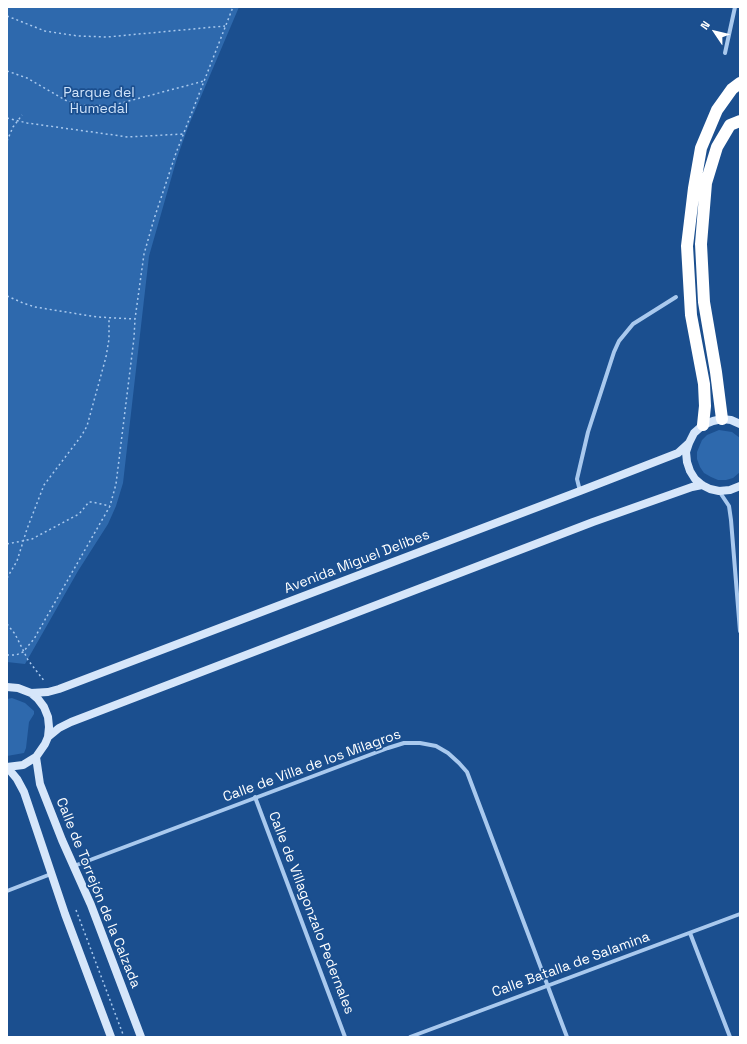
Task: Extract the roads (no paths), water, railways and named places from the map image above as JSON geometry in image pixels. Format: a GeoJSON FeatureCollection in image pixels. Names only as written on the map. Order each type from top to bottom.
{"type":"FeatureCollection","features":[{"type":"Feature","properties":{"kind":"highway"},"geometry":{"type":"LineString","coordinates":[[703,425],[705,406],[704,384],[691,315],[687,246],[694,188],[701,148],[717,110],[732,90],[740,83]]}},
{"type":"Feature","properties":{"kind":"highway"},"geometry":{"type":"LineString","coordinates":[[722,419],[716,372],[704,302],[701,244],[706,183],[717,147],[730,125],[740,121]]}},
{"type":"Feature","properties":{"kind":"main road"},"geometry":{"type":"LineString","coordinates":[[740,424],[731,420],[722,419],[713,420],[703,425],[694,433],[686,452],[687,462],[692,475],[702,485],[719,491],[730,490],[740,486]]}},
{"type":"Feature","properties":{"kind":"main road","name":"Avenida Miguel Delibes"},"geometry":{"type":"LineString","coordinates":[[30,693],[48,692],[59,689],[580,491],[678,452],[689,443]]}},
{"type":"Feature","properties":{"kind":"main road"},"geometry":{"type":"LineString","coordinates":[[48,737],[59,728],[78,719],[593,522],[692,487],[702,485]]}},
{"type":"Feature","properties":{"kind":"main road"},"geometry":{"type":"LineString","coordinates":[[7,687],[18,688],[30,693],[38,699],[44,707],[48,717],[49,727],[48,737],[41,751],[36,757],[23,765],[7,767]]}},
{"type":"Feature","properties":{"kind":"main road","name":"Calle de Torrejón de la Calzada"},"geometry":{"type":"LineString","coordinates":[[36,757],[40,784],[62,840],[91,905],[141,1037]]}},
{"type":"Feature","properties":{"kind":"main road"},"geometry":{"type":"LineString","coordinates":[[7,767],[17,779],[24,792],[64,914],[111,1037]]}},
{"type":"Feature","properties":{"kind":"street"},"geometry":{"type":"LineString","coordinates":[[725,53],[735,7]]}},
{"type":"Feature","properties":{"kind":"street"},"geometry":{"type":"LineString","coordinates":[[580,491],[577,479],[588,432],[619,341],[633,324],[676,297]]}},
{"type":"Feature","properties":{"kind":"street"},"geometry":{"type":"LineString","coordinates":[[719,491],[729,506],[740,631]]}},
{"type":"Feature","properties":{"kind":"street","name":"Calle de Villa de los Milagros"},"geometry":{"type":"LineString","coordinates":[[74,866],[255,797],[404,743],[420,743],[436,746],[448,753],[467,772],[567,1037]]}},
{"type":"Feature","properties":{"kind":"street","name":"Calle de Villagonzalo Pedernales"},"geometry":{"type":"LineString","coordinates":[[255,797],[345,1037]]}},
{"type":"Feature","properties":{"kind":"street"},"geometry":{"type":"LineString","coordinates":[[7,891],[51,874]]}},
{"type":"Feature","properties":{"kind":"street","name":"Calle Batalla de Salamina"},"geometry":{"type":"LineString","coordinates":[[410,1037],[740,914]]}},
{"type":"Feature","properties":{"kind":"street"},"geometry":{"type":"LineString","coordinates":[[690,933],[730,1037]]}},
{"type":"Feature","properties":{"kind":"park label","name":"Parque del Humedal"},"geometry":{"type":"Point","coordinates":[99,102]}}]}
